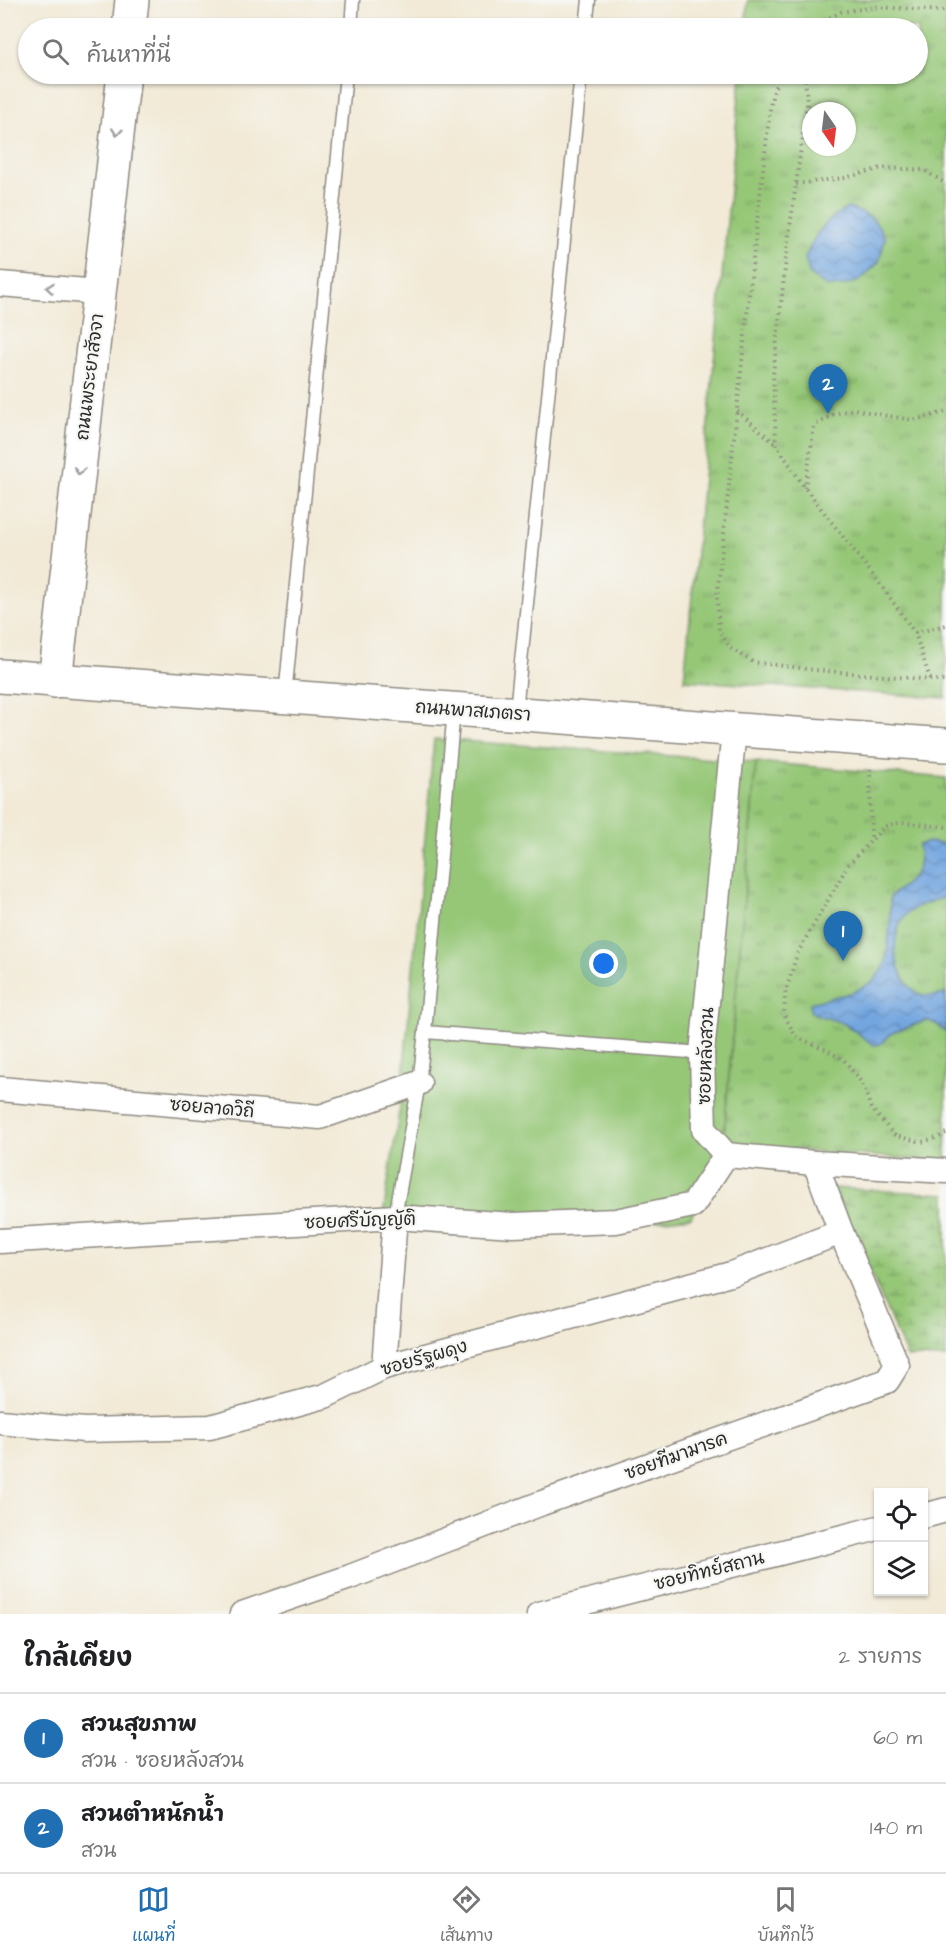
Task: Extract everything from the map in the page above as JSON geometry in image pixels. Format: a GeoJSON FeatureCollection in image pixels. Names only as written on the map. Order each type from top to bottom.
{"type":"FeatureCollection","features":[{"type":"Feature","properties":{"kind":"street"},"geometry":{"type":"LineString","coordinates":[[130,18],[132,0]]}},
{"type":"Feature","properties":{"kind":"street","name":"ถนนพระยาสัจจา"},"geometry":{"type":"LineString","coordinates":[[55,681],[123,84]]}},
{"type":"Feature","properties":{"kind":"street"},"geometry":{"type":"LineString","coordinates":[[0,284],[99,292]]}},
{"type":"Feature","properties":{"kind":"street","name":"ถนนพาสเภตรา"},"geometry":{"type":"LineString","coordinates":[[0,676],[946,745]]}},
{"type":"Feature","properties":{"kind":"street","name":"ซอยหลังสวน"},"geometry":{"type":"LineString","coordinates":[[726,1155],[704,1130],[702,1053],[734,730]]}},
{"type":"Feature","properties":{"kind":"street","name":"ซอยลาดวิถี"},"geometry":{"type":"LineString","coordinates":[[0,1089],[320,1117],[418,1083]]}},
{"type":"Feature","properties":{"kind":"street"},"geometry":{"type":"LineString","coordinates":[[726,1155],[946,1171]]}},
{"type":"Feature","properties":{"kind":"street","name":"ซอยศรีบัญญัติ"},"geometry":{"type":"LineString","coordinates":[[0,1241],[395,1217],[513,1225],[616,1221],[693,1205],[726,1155]]}},
{"type":"Feature","properties":{"kind":"street","name":"ซอยฑีฆามารค"},"geometry":{"type":"LineString","coordinates":[[242,1614],[350,1577],[542,1503],[887,1381],[897,1365],[814,1163]]}},
{"type":"Feature","properties":{"kind":"street"},"geometry":{"type":"LineString","coordinates":[[384,1367],[395,1217]]}},
{"type":"Feature","properties":{"kind":"street","name":"ซอยรัฐผดุง"},"geometry":{"type":"LineString","coordinates":[[0,1422],[84,1430],[210,1427],[325,1396],[384,1367],[731,1274],[841,1232]]}},
{"type":"Feature","properties":{"kind":"street"},"geometry":{"type":"LineString","coordinates":[[928,1515],[946,1510]]}},
{"type":"Feature","properties":{"kind":"street","name":"ซอยทิทย์สถาน"},"geometry":{"type":"LineString","coordinates":[[539,1614],[874,1528]]}},
{"type":"Feature","properties":{"kind":"lane"},"geometry":{"type":"LineString","coordinates":[[352,18],[353,0]]}},
{"type":"Feature","properties":{"kind":"lane"},"geometry":{"type":"LineString","coordinates":[[587,18],[589,0]]}},
{"type":"Feature","properties":{"kind":"lane"},"geometry":{"type":"LineString","coordinates":[[285,697],[345,84]]}},
{"type":"Feature","properties":{"kind":"lane"},"geometry":{"type":"LineString","coordinates":[[515,714],[580,84]]}},
{"type":"Feature","properties":{"kind":"lane"},"geometry":{"type":"LineString","coordinates":[[395,1217],[425,1032],[454,709]]}},
{"type":"Feature","properties":{"kind":"lane"},"geometry":{"type":"LineString","coordinates":[[425,1032],[702,1053]]}},
{"type":"Feature","properties":{"kind":"path"},"geometry":{"type":"LineString","coordinates":[[829,18],[841,12],[876,7],[946,11]]}},
{"type":"Feature","properties":{"kind":"path"},"geometry":{"type":"LineString","coordinates":[[776,84],[771,101],[736,411],[717,597],[719,630],[730,648],[753,662],[815,670],[946,681]]}},
{"type":"Feature","properties":{"kind":"path"},"geometry":{"type":"LineString","coordinates":[[776,444],[773,374],[807,104],[806,84]]}},
{"type":"Feature","properties":{"kind":"path"},"geometry":{"type":"LineString","coordinates":[[796,184],[844,178],[882,168],[924,170],[946,184]]}},
{"type":"Feature","properties":{"kind":"path"},"geometry":{"type":"LineString","coordinates":[[806,488],[814,426],[834,414],[854,409],[913,420],[946,412]]}},
{"type":"Feature","properties":{"kind":"path"},"geometry":{"type":"LineString","coordinates":[[736,411],[776,444],[806,488],[883,588],[915,633],[930,680]]}},
{"type":"Feature","properties":{"kind":"path"},"geometry":{"type":"LineString","coordinates":[[915,633],[946,625]]}},
{"type":"Feature","properties":{"kind":"path"},"geometry":{"type":"LineString","coordinates":[[870,740],[871,840]]}},
{"type":"Feature","properties":{"kind":"path"},"geometry":{"type":"LineString","coordinates":[[946,827],[902,822],[885,826],[848,865],[797,954],[785,994],[784,1015],[796,1036],[844,1060],[862,1083],[871,1108],[895,1136],[921,1142],[946,1133]]}},
{"type":"Feature","properties":{"kind":"green space"},"geometry":{"type":"Polygon","coordinates":[[[748,0],[946,0],[946,698],[684,680],[740,84],[928,84],[928,18],[746,18],[748,0]]]}},
{"type":"Feature","properties":{"kind":"green space"},"geometry":{"type":"Polygon","coordinates":[[[434,739],[756,762],[723,1144],[691,1217],[511,1237],[381,1228],[401,1100],[434,739]]]}},
{"type":"Feature","properties":{"kind":"green space"},"geometry":{"type":"Polygon","coordinates":[[[756,762],[946,778],[946,1162],[723,1144],[756,762]]]}},
{"type":"Feature","properties":{"kind":"green space"},"geometry":{"type":"Polygon","coordinates":[[[834,1188],[946,1194],[946,1358],[907,1357],[834,1188]]]}},
{"type":"Feature","properties":{"kind":"water"},"geometry":{"type":"Polygon","coordinates":[[[848,208],[871,218],[882,232],[885,238],[879,262],[859,281],[827,287],[810,275],[805,258],[822,228],[848,208]]]}},
{"type":"Feature","properties":{"kind":"water"},"geometry":{"type":"Polygon","coordinates":[[[928,842],[946,844],[946,897],[918,907],[902,919],[898,927],[895,948],[902,976],[914,991],[932,996],[946,994],[946,1033],[938,1025],[927,1020],[892,1033],[881,1044],[874,1045],[850,1027],[810,1011],[810,1003],[854,992],[874,981],[886,963],[890,897],[914,876],[919,863],[918,845],[928,842]]]}},
{"type":"Feature","properties":{"kind":"place","name":"สวนตำหนักน้ำ"},"geometry":{"type":"Point","coordinates":[828,414]}},
{"type":"Feature","properties":{"kind":"place","name":"สวนสุขภาพ"},"geometry":{"type":"Point","coordinates":[843,961]}}]}
